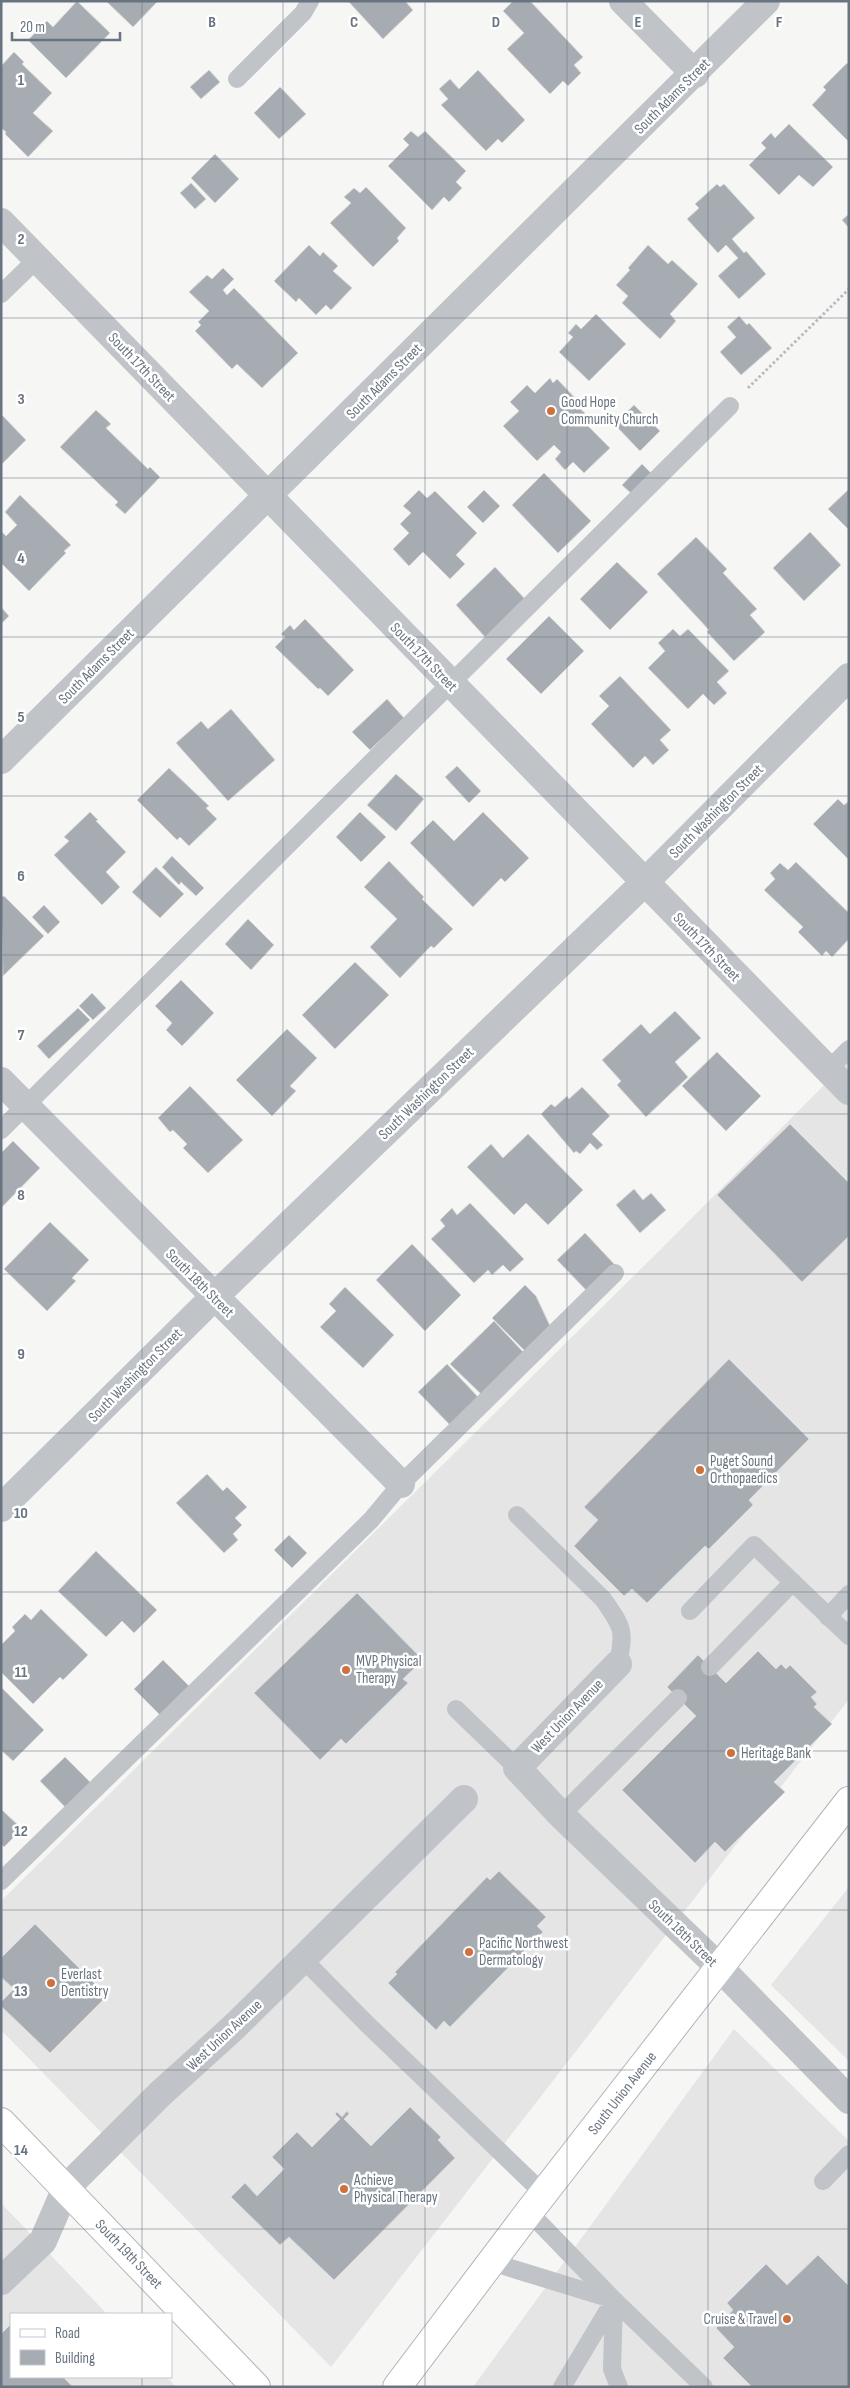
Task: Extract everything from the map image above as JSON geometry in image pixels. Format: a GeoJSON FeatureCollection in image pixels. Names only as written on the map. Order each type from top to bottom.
{"type":"FeatureCollection","features":[{"type":"Feature","properties":{"kind":"main road","name":"South Union Avenue"},"geometry":{"type":"LineString","coordinates":[[397,2387],[491,2262],[849,1802]]}},
{"type":"Feature","properties":{"kind":"main road","name":"South 19th Street"},"geometry":{"type":"LineString","coordinates":[[1,2122],[256,2387]]}},
{"type":"Feature","properties":{"kind":"street"},"geometry":{"type":"LineString","coordinates":[[623,1],[695,74]]}},
{"type":"Feature","properties":{"kind":"street","name":"South Adams Street"},"geometry":{"type":"LineString","coordinates":[[1,760],[695,74],[766,1]]}},
{"type":"Feature","properties":{"kind":"street","name":"South 17th Street"},"geometry":{"type":"LineString","coordinates":[[1,222],[849,1091]]}},
{"type":"Feature","properties":{"kind":"street","name":"South Washington Street"},"geometry":{"type":"LineString","coordinates":[[1,1508],[214,1297],[644,883],[849,677]]}},
{"type":"Feature","properties":{"kind":"street","name":"South 18th Street"},"geometry":{"type":"LineString","coordinates":[[1,1081],[401,1484]]}},
{"type":"Feature","properties":{"kind":"street","name":"West Union Avenue"},"geometry":{"type":"LineString","coordinates":[[517,1768],[618,1664]]}},
{"type":"Feature","properties":{"kind":"street","name":"South 18th Street"},"geometry":{"type":"LineString","coordinates":[[517,1768],[561,1816],[719,1967],[849,2100]]}},
{"type":"Feature","properties":{"kind":"street","name":"West Union Avenue"},"geometry":{"type":"LineString","coordinates":[[1,2281],[43,2241],[66,2188],[160,2094],[234,2027],[464,1799]]}},
{"type":"Feature","properties":{"kind":"lane"},"geometry":{"type":"LineString","coordinates":[[237,79],[303,13],[310,1]]}},
{"type":"Feature","properties":{"kind":"lane"},"geometry":{"type":"LineString","coordinates":[[1,294],[37,259]]}},
{"type":"Feature","properties":{"kind":"lane"},"geometry":{"type":"LineString","coordinates":[[1,1130],[730,406]]}},
{"type":"Feature","properties":{"kind":"lane"},"geometry":{"type":"LineString","coordinates":[[828,1070],[849,1049]]}},
{"type":"Feature","properties":{"kind":"lane"},"geometry":{"type":"LineString","coordinates":[[1,1881],[371,1520],[401,1484],[615,1273]]}},
{"type":"Feature","properties":{"kind":"lane"},"geometry":{"type":"LineString","coordinates":[[517,1515],[603,1599],[622,1629],[622,1643],[618,1664]]}},
{"type":"Feature","properties":{"kind":"lane"},"geometry":{"type":"LineString","coordinates":[[690,1612],[754,1545],[849,1636]]}},
{"type":"Feature","properties":{"kind":"lane"},"geometry":{"type":"LineString","coordinates":[[710,1667],[793,1582]]}},
{"type":"Feature","properties":{"kind":"lane"},"geometry":{"type":"LineString","coordinates":[[828,1617],[849,1594]]}},
{"type":"Feature","properties":{"kind":"lane"},"geometry":{"type":"LineString","coordinates":[[561,1816],[678,1698]]}},
{"type":"Feature","properties":{"kind":"lane"},"geometry":{"type":"LineString","coordinates":[[456,1709],[517,1768]]}},
{"type":"Feature","properties":{"kind":"lane"},"geometry":{"type":"LineString","coordinates":[[302,1959],[366,2023],[537,2203],[614,2300],[704,2387]]}},
{"type":"Feature","properties":{"kind":"lane"},"geometry":{"type":"LineString","coordinates":[[823,2181],[849,2154]]}},
{"type":"Feature","properties":{"kind":"lane"},"geometry":{"type":"LineString","coordinates":[[491,2262],[614,2300]]}},
{"type":"Feature","properties":{"kind":"lane"},"geometry":{"type":"LineString","coordinates":[[562,2387],[614,2300]]}},
{"type":"Feature","properties":{"kind":"lane"},"geometry":{"type":"LineString","coordinates":[[614,2300],[612,2369],[619,2387]]}},
{"type":"Feature","properties":{"kind":"path"},"geometry":{"type":"LineString","coordinates":[[730,406],[849,289]]}},
{"type":"Feature","properties":{"kind":"shaded area"},"geometry":{"type":"Polygon","coordinates":[[[849,1060],[849,1699],[331,2367],[1,2030],[1,1901],[659,1251],[849,1060]]]}},
{"type":"Feature","properties":{"kind":"shaded area"},"geometry":{"type":"Polygon","coordinates":[[[849,1887],[849,2061],[771,1985],[849,1887]]]}},
{"type":"Feature","properties":{"kind":"shaded area"},"geometry":{"type":"Polygon","coordinates":[[[734,2029],[849,2141],[849,2387],[473,2387],[734,2029]]]}},
{"type":"Feature","properties":{"kind":"shaded area"},"geometry":{"type":"Polygon","coordinates":[[[1,2203],[106,2313],[10,2313],[10,2378],[168,2378],[176,2387],[1,2387],[1,2203]]]}},
{"type":"Feature","properties":{"kind":"building"},"geometry":{"type":"Polygon","coordinates":[[[77,1],[110,33],[66,78],[28,40],[47,21],[53,27],[77,1]]]}},
{"type":"Feature","properties":{"kind":"building"},"geometry":{"type":"Polygon","coordinates":[[[106,1],[158,1],[133,27],[106,1]]]}},
{"type":"Feature","properties":{"kind":"building"},"geometry":{"type":"Polygon","coordinates":[[[348,1],[405,1],[413,10],[383,39],[348,1]]]}},
{"type":"Feature","properties":{"kind":"building"},"geometry":{"type":"Polygon","coordinates":[[[513,1],[530,1],[583,57],[574,65],[581,73],[568,86],[563,81],[550,94],[507,49],[524,33],[503,11],[513,1]]]}},
{"type":"Feature","properties":{"kind":"building"},"geometry":{"type":"Polygon","coordinates":[[[14,52],[24,62],[22,64],[52,93],[33,113],[53,131],[28,157],[1,128],[1,66],[14,52]]]}},
{"type":"Feature","properties":{"kind":"building"},"geometry":{"type":"Polygon","coordinates":[[[847,63],[849,65],[849,142],[812,105],[826,90],[823,87],[847,63]]]}},
{"type":"Feature","properties":{"kind":"building"},"geometry":{"type":"Polygon","coordinates":[[[209,70],[220,82],[201,99],[190,87],[209,70]]]}},
{"type":"Feature","properties":{"kind":"building"},"geometry":{"type":"Polygon","coordinates":[[[478,70],[525,120],[502,143],[498,139],[486,151],[441,105],[448,99],[439,89],[450,79],[459,89],[478,70]]]}},
{"type":"Feature","properties":{"kind":"building"},"geometry":{"type":"Polygon","coordinates":[[[280,87],[306,114],[279,139],[254,113],[280,87]]]}},
{"type":"Feature","properties":{"kind":"building"},"geometry":{"type":"Polygon","coordinates":[[[789,124],[833,167],[813,187],[799,175],[779,195],[749,165],[766,148],[761,143],[771,133],[775,138],[789,124]]]}},
{"type":"Feature","properties":{"kind":"building"},"geometry":{"type":"Polygon","coordinates":[[[411,131],[418,137],[425,131],[466,171],[456,182],[462,188],[449,202],[444,197],[432,210],[388,166],[409,145],[403,139],[411,131]]]}},
{"type":"Feature","properties":{"kind":"building"},"geometry":{"type":"Polygon","coordinates":[[[215,154],[239,179],[215,203],[191,178],[215,154]]]}},
{"type":"Feature","properties":{"kind":"building"},"geometry":{"type":"Polygon","coordinates":[[[191,183],[206,199],[195,209],[180,193],[191,183]]]}},
{"type":"Feature","properties":{"kind":"building"},"geometry":{"type":"Polygon","coordinates":[[[717,184],[720,187],[724,184],[755,218],[732,239],[744,253],[746,251],[766,274],[739,299],[718,276],[738,258],[726,245],[718,253],[687,219],[699,208],[695,204],[717,184]]]}},
{"type":"Feature","properties":{"kind":"building"},"geometry":{"type":"Polygon","coordinates":[[[366,187],[406,228],[397,238],[399,241],[373,267],[330,223],[351,203],[344,197],[354,188],[360,193],[366,187]]]}},
{"type":"Feature","properties":{"kind":"building"},"geometry":{"type":"Polygon","coordinates":[[[849,214],[849,228],[842,220],[849,214]]]}},
{"type":"Feature","properties":{"kind":"building"},"geometry":{"type":"Polygon","coordinates":[[[309,245],[320,256],[323,252],[338,266],[333,271],[352,288],[331,310],[326,305],[316,315],[299,298],[296,302],[274,281],[309,245]]]}},
{"type":"Feature","properties":{"kind":"building"},"geometry":{"type":"Polygon","coordinates":[[[648,245],[668,264],[672,260],[698,284],[670,314],[676,321],[660,339],[622,303],[628,296],[616,285],[630,270],[628,268],[648,245]]]}},
{"type":"Feature","properties":{"kind":"building"},"geometry":{"type":"Polygon","coordinates":[[[223,268],[234,279],[223,290],[227,295],[234,288],[298,353],[262,388],[237,364],[232,369],[195,331],[201,325],[198,322],[209,311],[189,292],[207,275],[212,279],[223,268]]]}},
{"type":"Feature","properties":{"kind":"building"},"geometry":{"type":"Polygon","coordinates":[[[596,314],[626,344],[589,381],[559,352],[573,337],[568,333],[576,324],[581,329],[596,314]]]}},
{"type":"Feature","properties":{"kind":"building"},"geometry":{"type":"Polygon","coordinates":[[[739,316],[747,325],[749,323],[772,348],[741,375],[720,352],[736,337],[727,327],[739,316]]]}},
{"type":"Feature","properties":{"kind":"building"},"geometry":{"type":"Polygon","coordinates":[[[550,378],[553,383],[557,379],[580,403],[577,406],[587,415],[582,420],[610,448],[584,473],[573,462],[565,470],[555,459],[561,452],[554,445],[537,461],[503,426],[519,411],[510,402],[527,385],[535,393],[550,378]]]}},
{"type":"Feature","properties":{"kind":"building"},"geometry":{"type":"Polygon","coordinates":[[[634,405],[660,431],[640,451],[614,424],[634,405]]]}},
{"type":"Feature","properties":{"kind":"building"},"geometry":{"type":"Polygon","coordinates":[[[96,410],[111,424],[106,428],[148,469],[150,467],[160,477],[125,514],[115,505],[118,502],[60,447],[96,410]]]}},
{"type":"Feature","properties":{"kind":"building"},"geometry":{"type":"Polygon","coordinates":[[[1,414],[26,440],[1,465],[1,414]]]}},
{"type":"Feature","properties":{"kind":"building"},"geometry":{"type":"Polygon","coordinates":[[[642,464],[654,476],[634,496],[622,485],[642,464]]]}},
{"type":"Feature","properties":{"kind":"building"},"geometry":{"type":"Polygon","coordinates":[[[544,473],[591,521],[558,553],[512,505],[544,473]]]}},
{"type":"Feature","properties":{"kind":"building"},"geometry":{"type":"Polygon","coordinates":[[[849,489],[849,530],[828,509],[849,489]]]}},
{"type":"Feature","properties":{"kind":"building"},"geometry":{"type":"Polygon","coordinates":[[[419,490],[427,498],[435,491],[477,533],[456,555],[465,564],[450,579],[423,552],[409,566],[393,549],[409,533],[400,524],[411,513],[403,506],[419,490]]]}},
{"type":"Feature","properties":{"kind":"building"},"geometry":{"type":"Polygon","coordinates":[[[484,490],[500,506],[483,523],[467,507],[484,490]]]}},
{"type":"Feature","properties":{"kind":"building"},"geometry":{"type":"Polygon","coordinates":[[[20,495],[71,545],[64,551],[66,553],[29,591],[1,563],[1,531],[6,536],[17,525],[5,512],[20,495]]]}},
{"type":"Feature","properties":{"kind":"building"},"geometry":{"type":"Polygon","coordinates":[[[810,532],[841,565],[804,601],[773,568],[810,532]]]}},
{"type":"Feature","properties":{"kind":"building"},"geometry":{"type":"Polygon","coordinates":[[[696,537],[727,569],[723,573],[757,609],[750,615],[765,632],[734,661],[707,632],[709,630],[657,574],[696,537]]]}},
{"type":"Feature","properties":{"kind":"building"},"geometry":{"type":"Polygon","coordinates":[[[617,562],[648,592],[610,630],[580,599],[617,562]]]}},
{"type":"Feature","properties":{"kind":"building"},"geometry":{"type":"Polygon","coordinates":[[[495,567],[526,600],[486,638],[456,605],[495,567]]]}},
{"type":"Feature","properties":{"kind":"building"},"geometry":{"type":"Polygon","coordinates":[[[1,607],[9,616],[1,624],[1,607]]]}},
{"type":"Feature","properties":{"kind":"building"},"geometry":{"type":"Polygon","coordinates":[[[549,616],[584,651],[541,694],[506,659],[549,616]]]}},
{"type":"Feature","properties":{"kind":"building"},"geometry":{"type":"Polygon","coordinates":[[[305,619],[354,670],[328,696],[320,688],[318,689],[275,647],[285,637],[281,634],[290,625],[294,630],[305,619]]]}},
{"type":"Feature","properties":{"kind":"building"},"geometry":{"type":"Polygon","coordinates":[[[673,629],[680,636],[688,629],[729,671],[717,682],[727,693],[714,705],[703,694],[688,709],[648,668],[665,651],[658,643],[673,629]]]}},
{"type":"Feature","properties":{"kind":"building"},"geometry":{"type":"Polygon","coordinates":[[[620,676],[671,730],[660,740],[669,750],[653,765],[645,756],[633,768],[591,724],[609,706],[599,696],[620,676]]]}},
{"type":"Feature","properties":{"kind":"building"},"geometry":{"type":"Polygon","coordinates":[[[387,699],[404,718],[370,750],[352,732],[387,699]]]}},
{"type":"Feature","properties":{"kind":"building"},"geometry":{"type":"Polygon","coordinates":[[[231,709],[275,760],[228,801],[176,743],[201,721],[208,729],[231,709]]]}},
{"type":"Feature","properties":{"kind":"building"},"geometry":{"type":"Polygon","coordinates":[[[457,766],[481,791],[469,803],[445,777],[457,766]]]}},
{"type":"Feature","properties":{"kind":"building"},"geometry":{"type":"Polygon","coordinates":[[[169,768],[209,806],[206,808],[217,819],[189,846],[180,837],[177,840],[137,800],[169,768]]]}},
{"type":"Feature","properties":{"kind":"building"},"geometry":{"type":"Polygon","coordinates":[[[396,774],[424,799],[396,831],[367,805],[396,774]]]}},
{"type":"Feature","properties":{"kind":"building"},"geometry":{"type":"Polygon","coordinates":[[[838,799],[844,805],[849,801],[849,860],[813,824],[838,799]]]}},
{"type":"Feature","properties":{"kind":"building"},"geometry":{"type":"Polygon","coordinates":[[[90,812],[98,820],[96,821],[126,852],[106,872],[120,887],[102,905],[54,855],[69,841],[64,837],[90,812]]]}},
{"type":"Feature","properties":{"kind":"building"},"geometry":{"type":"Polygon","coordinates":[[[360,812],[386,837],[361,862],[336,837],[360,812]]]}},
{"type":"Feature","properties":{"kind":"building"},"geometry":{"type":"Polygon","coordinates":[[[483,812],[529,858],[505,882],[501,878],[473,907],[410,843],[433,820],[454,841],[483,812]]]}},
{"type":"Feature","properties":{"kind":"building"},"geometry":{"type":"Polygon","coordinates":[[[172,856],[204,888],[196,896],[181,882],[179,885],[162,867],[172,856]]]}},
{"type":"Feature","properties":{"kind":"building"},"geometry":{"type":"Polygon","coordinates":[[[389,861],[424,897],[422,899],[453,929],[434,948],[431,946],[400,978],[370,947],[397,919],[364,887],[389,861]]]}},
{"type":"Feature","properties":{"kind":"building"},"geometry":{"type":"Polygon","coordinates":[[[796,862],[849,913],[849,939],[832,957],[826,951],[822,956],[798,932],[803,927],[764,890],[775,879],[770,873],[780,863],[788,870],[796,862]]]}},
{"type":"Feature","properties":{"kind":"building"},"geometry":{"type":"Polygon","coordinates":[[[156,867],[184,894],[160,918],[132,892],[156,867]]]}},
{"type":"Feature","properties":{"kind":"building"},"geometry":{"type":"Polygon","coordinates":[[[4,896],[44,936],[3,976],[1,897],[4,896]]]}},
{"type":"Feature","properties":{"kind":"building"},"geometry":{"type":"Polygon","coordinates":[[[44,905],[60,922],[48,934],[32,917],[44,905]]]}},
{"type":"Feature","properties":{"kind":"building"},"geometry":{"type":"Polygon","coordinates":[[[248,919],[274,945],[251,970],[225,944],[248,919]]]}},
{"type":"Feature","properties":{"kind":"building"},"geometry":{"type":"Polygon","coordinates":[[[355,962],[389,995],[335,1049],[302,1015],[355,962]]]}},
{"type":"Feature","properties":{"kind":"building"},"geometry":{"type":"Polygon","coordinates":[[[181,980],[214,1013],[182,1046],[166,1030],[172,1023],[155,1006],[181,980]]]}},
{"type":"Feature","properties":{"kind":"building"},"geometry":{"type":"Polygon","coordinates":[[[92,993],[106,1008],[93,1020],[79,1006],[92,993]]]}},
{"type":"Feature","properties":{"kind":"building"},"geometry":{"type":"Polygon","coordinates":[[[78,1008],[90,1020],[49,1059],[37,1046],[78,1008]]]}},
{"type":"Feature","properties":{"kind":"building"},"geometry":{"type":"Polygon","coordinates":[[[675,1011],[701,1038],[675,1062],[688,1077],[646,1117],[617,1085],[621,1081],[602,1060],[641,1024],[650,1034],[675,1011]]]}},
{"type":"Feature","properties":{"kind":"building"},"geometry":{"type":"Polygon","coordinates":[[[287,1029],[317,1058],[290,1086],[296,1091],[272,1116],[236,1080],[287,1029]]]}},
{"type":"Feature","properties":{"kind":"building"},"geometry":{"type":"Polygon","coordinates":[[[717,1052],[761,1096],[726,1131],[682,1086],[717,1052]]]}},
{"type":"Feature","properties":{"kind":"building"},"geometry":{"type":"Polygon","coordinates":[[[190,1086],[243,1140],[208,1173],[183,1148],[187,1144],[173,1130],[170,1132],[158,1118],[190,1086]]]}},
{"type":"Feature","properties":{"kind":"building"},"geometry":{"type":"Polygon","coordinates":[[[582,1087],[610,1116],[592,1134],[603,1145],[597,1150],[590,1143],[580,1154],[576,1151],[574,1153],[541,1114],[551,1104],[555,1107],[567,1096],[569,1099],[582,1087]]]}},
{"type":"Feature","properties":{"kind":"building"},"geometry":{"type":"Polygon","coordinates":[[[790,1124],[849,1183],[849,1236],[802,1282],[717,1195],[790,1124]]]}},
{"type":"Feature","properties":{"kind":"building"},"geometry":{"type":"Polygon","coordinates":[[[528,1134],[583,1190],[548,1225],[526,1203],[514,1215],[467,1167],[491,1144],[503,1158],[528,1134]]]}},
{"type":"Feature","properties":{"kind":"building"},"geometry":{"type":"Polygon","coordinates":[[[13,1141],[40,1168],[1,1208],[1,1153],[13,1141]]]}},
{"type":"Feature","properties":{"kind":"building"},"geometry":{"type":"Polygon","coordinates":[[[634,1189],[643,1200],[651,1193],[666,1210],[640,1233],[616,1205],[634,1189]]]}},
{"type":"Feature","properties":{"kind":"building"},"geometry":{"type":"Polygon","coordinates":[[[470,1203],[524,1259],[510,1272],[503,1265],[492,1275],[488,1270],[474,1283],[431,1239],[445,1226],[440,1220],[452,1208],[457,1215],[470,1203]]]}},
{"type":"Feature","properties":{"kind":"building"},"geometry":{"type":"Polygon","coordinates":[[[50,1222],[89,1260],[72,1278],[76,1281],[47,1311],[4,1269],[50,1222]]]}},
{"type":"Feature","properties":{"kind":"building"},"geometry":{"type":"Polygon","coordinates":[[[585,1233],[616,1266],[588,1292],[557,1260],[585,1233]]]}},
{"type":"Feature","properties":{"kind":"building"},"geometry":{"type":"Polygon","coordinates":[[[412,1244],[461,1295],[425,1331],[376,1280],[412,1244]]]}},
{"type":"Feature","properties":{"kind":"building"},"geometry":{"type":"Polygon","coordinates":[[[525,1285],[536,1296],[551,1328],[527,1353],[492,1318],[525,1285]]]}},
{"type":"Feature","properties":{"kind":"building"},"geometry":{"type":"Polygon","coordinates":[[[345,1287],[394,1335],[363,1368],[320,1327],[336,1311],[329,1304],[345,1287]]]}},
{"type":"Feature","properties":{"kind":"building"},"geometry":{"type":"Polygon","coordinates":[[[494,1321],[525,1354],[483,1396],[450,1364],[494,1321]]]}},
{"type":"Feature","properties":{"kind":"building","name":"Puget Sound Orthopaedics"},"geometry":{"type":"Polygon","coordinates":[[[729,1359],[809,1439],[749,1500],[753,1505],[709,1549],[705,1546],[647,1603],[632,1589],[624,1596],[574,1546],[598,1520],[584,1507],[729,1359]]]}},
{"type":"Feature","properties":{"kind":"building"},"geometry":{"type":"Polygon","coordinates":[[[447,1364],[479,1398],[451,1426],[418,1392],[447,1364]]]}},
{"type":"Feature","properties":{"kind":"building"},"geometry":{"type":"Polygon","coordinates":[[[207,1474],[223,1491],[227,1487],[247,1507],[235,1518],[242,1525],[233,1534],[238,1540],[224,1553],[176,1503],[207,1474]]]}},
{"type":"Feature","properties":{"kind":"building"},"geometry":{"type":"Polygon","coordinates":[[[289,1535],[307,1553],[292,1568],[274,1550],[289,1535]]]}},
{"type":"Feature","properties":{"kind":"building"},"geometry":{"type":"Polygon","coordinates":[[[96,1551],[157,1610],[134,1633],[122,1621],[106,1637],[58,1591],[96,1551]]]}},
{"type":"Feature","properties":{"kind":"building","name":"MVP Physical Therapy"},"geometry":{"type":"Polygon","coordinates":[[[357,1593],[423,1660],[403,1679],[408,1683],[346,1744],[341,1739],[320,1760],[254,1693],[357,1593]]]}},
{"type":"Feature","properties":{"kind":"building"},"geometry":{"type":"Polygon","coordinates":[[[41,1609],[88,1655],[63,1680],[60,1677],[33,1704],[1,1672],[1,1645],[15,1631],[12,1627],[25,1614],[31,1620],[41,1609]]]}},
{"type":"Feature","properties":{"kind":"building","name":"Heritage Bank"},"geometry":{"type":"Polygon","coordinates":[[[758,1651],[776,1669],[781,1664],[786,1669],[790,1665],[817,1692],[811,1697],[817,1704],[814,1707],[832,1724],[774,1782],[785,1792],[725,1852],[715,1842],[695,1863],[622,1790],[696,1716],[667,1687],[698,1655],[726,1683],[758,1651]]]}},
{"type":"Feature","properties":{"kind":"building"},"geometry":{"type":"Polygon","coordinates":[[[163,1660],[190,1687],[161,1716],[134,1689],[163,1660]]]}},
{"type":"Feature","properties":{"kind":"building"},"geometry":{"type":"Polygon","coordinates":[[[1,1687],[44,1730],[13,1761],[1,1750],[1,1687]]]}},
{"type":"Feature","properties":{"kind":"building"},"geometry":{"type":"Polygon","coordinates":[[[65,1757],[91,1783],[66,1808],[40,1781],[65,1757]]]}},
{"type":"Feature","properties":{"kind":"building"},"geometry":{"type":"Polygon","coordinates":[[[1,1809],[22,1829],[4,1847],[1,1844],[1,1809]]]}},
{"type":"Feature","properties":{"kind":"building","name":"Pacific Northwest Dermatology"},"geometry":{"type":"Polygon","coordinates":[[[499,1871],[546,1917],[537,1926],[543,1932],[450,2027],[444,2021],[436,2030],[388,1983],[397,1974],[395,1972],[487,1877],[490,1880],[499,1871]]]}},
{"type":"Feature","properties":{"kind":"building","name":"Everlast Dentistry"},"geometry":{"type":"Polygon","coordinates":[[[35,1924],[107,1996],[50,2053],[1,2006],[1,2002],[14,1989],[1,1977],[1,1958],[35,1924]]]}},
{"type":"Feature","properties":{"kind":"building","name":"Achieve Physical Therapy"},"geometry":{"type":"Polygon","coordinates":[[[410,2107],[441,2137],[438,2140],[455,2158],[334,2280],[289,2237],[280,2245],[231,2197],[245,2183],[257,2196],[284,2169],[272,2157],[297,2132],[312,2147],[340,2119],[335,2114],[337,2112],[342,2117],[347,2111],[349,2114],[344,2119],[371,2146],[410,2107]]]}},
{"type":"Feature","properties":{"kind":"building","name":"Cruise & Travel"},"geometry":{"type":"Polygon","coordinates":[[[818,2255],[849,2286],[849,2387],[752,2387],[723,2358],[734,2347],[716,2328],[733,2310],[727,2303],[766,2264],[787,2285],[818,2255]]]}},
{"type":"Feature","properties":{"kind":"building"},"geometry":{"type":"Polygon","coordinates":[[[10,2325],[10,2378],[64,2378],[73,2387],[1,2387],[1,2334],[10,2325]]]}},
{"type":"Feature","properties":{"kind":"place","name":"Good Hope Community Church"},"geometry":{"type":"Point","coordinates":[551,411]}},
{"type":"Feature","properties":{"kind":"place","name":"Puget Sound Orthopaedics"},"geometry":{"type":"Point","coordinates":[700,1470]}},
{"type":"Feature","properties":{"kind":"place","name":"MVP Physical Therapy"},"geometry":{"type":"Point","coordinates":[346,1670]}},
{"type":"Feature","properties":{"kind":"place","name":"Heritage Bank"},"geometry":{"type":"Point","coordinates":[731,1753]}},
{"type":"Feature","properties":{"kind":"place","name":"Pacific Northwest Dermatology"},"geometry":{"type":"Point","coordinates":[469,1952]}},
{"type":"Feature","properties":{"kind":"place","name":"Everlast Dentistry"},"geometry":{"type":"Point","coordinates":[51,1983]}},
{"type":"Feature","properties":{"kind":"place","name":"Achieve Physical Therapy"},"geometry":{"type":"Point","coordinates":[344,2189]}},
{"type":"Feature","properties":{"kind":"place","name":"Cruise & Travel"},"geometry":{"type":"Point","coordinates":[787,2319]}}]}
